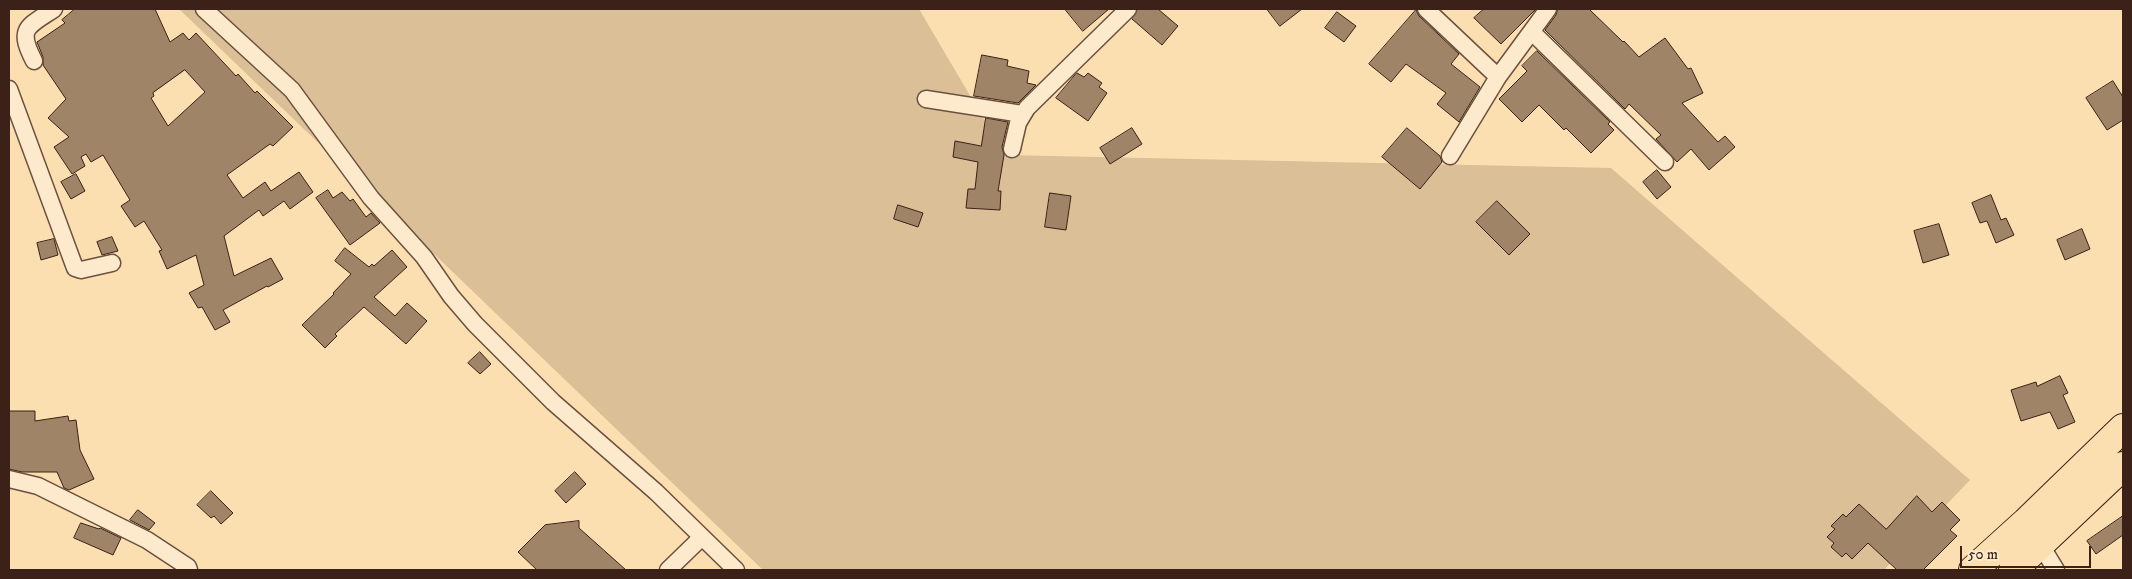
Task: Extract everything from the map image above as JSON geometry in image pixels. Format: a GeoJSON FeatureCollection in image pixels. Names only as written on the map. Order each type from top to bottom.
{"type":"FeatureCollection","features":[{"type":"Feature","properties":{"kind":"highway"},"geometry":{"type":"LineString","coordinates":[[2013,570],[2033,533],[2123,428]]}},
{"type":"Feature","properties":{"kind":"highway"},"geometry":{"type":"LineString","coordinates":[[1973,570],[2033,533],[2123,466]]}},
{"type":"Feature","properties":{"kind":"street"},"geometry":{"type":"LineString","coordinates":[[34,61],[26,46],[26,30],[54,9]]}},
{"type":"Feature","properties":{"kind":"street"},"geometry":{"type":"LineString","coordinates":[[204,9],[292,90],[371,198],[424,257],[451,296],[475,324],[553,402],[656,492],[736,570]]}},
{"type":"Feature","properties":{"kind":"street"},"geometry":{"type":"LineString","coordinates":[[1012,150],[1022,114],[1128,9]]}},
{"type":"Feature","properties":{"kind":"street"},"geometry":{"type":"LineString","coordinates":[[1426,9],[1498,77]]}},
{"type":"Feature","properties":{"kind":"street"},"geometry":{"type":"LineString","coordinates":[[1450,156],[1498,77],[1548,9]]}},
{"type":"Feature","properties":{"kind":"street"},"geometry":{"type":"LineString","coordinates":[[1532,32],[1665,162]]}},
{"type":"Feature","properties":{"kind":"street"},"geometry":{"type":"LineString","coordinates":[[9,89],[75,268],[82,270],[112,263]]}},
{"type":"Feature","properties":{"kind":"street"},"geometry":{"type":"LineString","coordinates":[[926,99],[1022,114]]}},
{"type":"Feature","properties":{"kind":"street"},"geometry":{"type":"LineString","coordinates":[[9,479],[38,486],[147,540],[189,570]]}},
{"type":"Feature","properties":{"kind":"street"},"geometry":{"type":"LineString","coordinates":[[2033,533],[2056,570]]}},
{"type":"Feature","properties":{"kind":"street"},"geometry":{"type":"LineString","coordinates":[[668,570],[702,536]]}},
{"type":"Feature","properties":{"kind":"shaded area"},"geometry":{"type":"Polygon","coordinates":[[[179,9],[919,9],[1005,155],[1611,168],[1970,480],[1884,570],[763,570],[179,9]]]}},
{"type":"Feature","properties":{"kind":"building"},"geometry":{"type":"Polygon","coordinates":[[[75,9],[155,9],[170,42],[183,33],[189,40],[196,33],[236,76],[238,74],[255,93],[257,91],[293,127],[273,146],[270,144],[227,175],[243,198],[265,182],[271,191],[299,172],[313,192],[290,209],[284,201],[263,216],[259,210],[224,236],[234,276],[271,258],[283,279],[223,310],[230,322],[215,330],[202,307],[198,308],[189,293],[204,285],[196,255],[167,269],[159,251],[162,250],[144,221],[135,227],[121,206],[130,200],[103,155],[91,162],[86,154],[81,157],[85,166],[72,174],[54,147],[69,137],[48,118],[66,99],[43,65],[43,57],[37,42],[65,23],[62,20],[75,9]],[[185,70],[153,93],[154,96],[151,98],[168,126],[205,92],[185,70]]]}},
{"type":"Feature","properties":{"kind":"building"},"geometry":{"type":"Polygon","coordinates":[[[1065,9],[1109,9],[1083,31],[1065,9]]]}},
{"type":"Feature","properties":{"kind":"building"},"geometry":{"type":"Polygon","coordinates":[[[1138,9],[1158,9],[1178,26],[1162,45],[1132,19],[1138,9]]]}},
{"type":"Feature","properties":{"kind":"building"},"geometry":{"type":"Polygon","coordinates":[[[1267,9],[1302,9],[1280,26],[1267,9]]]}},
{"type":"Feature","properties":{"kind":"building"},"geometry":{"type":"Polygon","coordinates":[[[1484,9],[1536,9],[1501,44],[1474,18],[1484,9]]]}},
{"type":"Feature","properties":{"kind":"building"},"geometry":{"type":"Polygon","coordinates":[[[1558,9],[1589,9],[1639,57],[1665,38],[1688,69],[1691,68],[1703,93],[1682,103],[1718,142],[1725,136],[1735,147],[1709,170],[1691,149],[1677,162],[1656,139],[1661,135],[1629,104],[1625,109],[1545,30],[1558,9]]]}},
{"type":"Feature","properties":{"kind":"building"},"geometry":{"type":"Polygon","coordinates":[[[1416,10],[1419,16],[1459,54],[1451,64],[1480,87],[1459,122],[1437,104],[1446,93],[1406,64],[1391,82],[1369,64],[1416,10]]]}},
{"type":"Feature","properties":{"kind":"building"},"geometry":{"type":"Polygon","coordinates":[[[1337,12],[1356,26],[1344,42],[1325,28],[1337,12]]]}},
{"type":"Feature","properties":{"kind":"building"},"geometry":{"type":"Polygon","coordinates":[[[1537,51],[1610,122],[1608,124],[1614,130],[1591,153],[1539,105],[1522,122],[1499,99],[1527,71],[1522,66],[1537,51]]]}},
{"type":"Feature","properties":{"kind":"building"},"geometry":{"type":"Polygon","coordinates":[[[982,55],[1008,60],[1007,66],[1029,71],[1027,83],[1036,85],[1018,103],[974,96],[982,55]]]}},
{"type":"Feature","properties":{"kind":"building"},"geometry":{"type":"Polygon","coordinates":[[[1077,73],[1084,77],[1088,73],[1102,83],[1099,87],[1107,93],[1088,121],[1056,98],[1077,73]]]}},
{"type":"Feature","properties":{"kind":"building"},"geometry":{"type":"Polygon","coordinates":[[[2113,81],[2123,97],[2123,120],[2107,130],[2086,98],[2113,81]]]}},
{"type":"Feature","properties":{"kind":"building"},"geometry":{"type":"Polygon","coordinates":[[[986,118],[1008,122],[1002,147],[1004,155],[998,191],[1001,191],[1000,210],[966,208],[968,189],[975,189],[978,162],[953,157],[955,141],[981,146],[986,118]]]}},
{"type":"Feature","properties":{"kind":"building"},"geometry":{"type":"Polygon","coordinates":[[[1132,128],[1142,144],[1110,164],[1100,148],[1132,128]]]}},
{"type":"Feature","properties":{"kind":"building"},"geometry":{"type":"Polygon","coordinates":[[[1407,128],[1440,156],[1442,162],[1420,189],[1382,157],[1407,128]]]}},
{"type":"Feature","properties":{"kind":"building"},"geometry":{"type":"Polygon","coordinates":[[[1657,170],[1671,187],[1657,199],[1643,182],[1657,170]]]}},
{"type":"Feature","properties":{"kind":"building"},"geometry":{"type":"Polygon","coordinates":[[[76,174],[85,191],[71,199],[61,182],[76,174]]]}},
{"type":"Feature","properties":{"kind":"building"},"geometry":{"type":"Polygon","coordinates":[[[328,190],[333,198],[342,192],[350,201],[353,199],[366,217],[371,213],[380,223],[350,245],[316,198],[328,190]]]}},
{"type":"Feature","properties":{"kind":"building"},"geometry":{"type":"Polygon","coordinates":[[[1050,193],[1071,196],[1066,230],[1045,227],[1050,193]]]}},
{"type":"Feature","properties":{"kind":"building"},"geometry":{"type":"Polygon","coordinates":[[[1991,195],[2001,220],[2006,218],[2014,235],[1996,243],[1987,221],[1980,223],[1972,203],[1991,195]]]}},
{"type":"Feature","properties":{"kind":"building"},"geometry":{"type":"Polygon","coordinates":[[[1497,201],[1530,234],[1509,255],[1476,222],[1497,201]]]}},
{"type":"Feature","properties":{"kind":"building"},"geometry":{"type":"Polygon","coordinates":[[[898,205],[923,213],[918,227],[894,219],[898,205]]]}},
{"type":"Feature","properties":{"kind":"building"},"geometry":{"type":"Polygon","coordinates":[[[1939,224],[1949,255],[1923,263],[1914,231],[1939,224]]]}},
{"type":"Feature","properties":{"kind":"building"},"geometry":{"type":"Polygon","coordinates":[[[2082,229],[2090,249],[2065,260],[2057,240],[2082,229]]]}},
{"type":"Feature","properties":{"kind":"building"},"geometry":{"type":"Polygon","coordinates":[[[112,237],[118,251],[102,255],[97,242],[112,237]]]}},
{"type":"Feature","properties":{"kind":"building"},"geometry":{"type":"Polygon","coordinates":[[[54,239],[58,255],[41,260],[37,243],[54,239]]]}},
{"type":"Feature","properties":{"kind":"building"},"geometry":{"type":"Polygon","coordinates":[[[345,248],[369,267],[372,264],[374,266],[392,250],[407,267],[374,297],[395,316],[407,303],[427,321],[406,344],[364,307],[335,334],[337,336],[325,348],[302,325],[334,294],[351,274],[335,261],[345,248]]]}},
{"type":"Feature","properties":{"kind":"building"},"geometry":{"type":"Polygon","coordinates":[[[480,352],[491,364],[480,374],[468,363],[480,352]]]}},
{"type":"Feature","properties":{"kind":"building"},"geometry":{"type":"Polygon","coordinates":[[[2060,376],[2068,393],[2063,395],[2075,422],[2058,429],[2050,412],[2021,421],[2011,390],[2036,382],[2037,386],[2060,376]]]}},
{"type":"Feature","properties":{"kind":"building"},"geometry":{"type":"Polygon","coordinates":[[[9,411],[35,411],[35,421],[68,416],[69,421],[76,420],[80,450],[94,479],[69,490],[64,488],[57,472],[22,472],[9,469],[9,411]]]}},
{"type":"Feature","properties":{"kind":"building"},"geometry":{"type":"Polygon","coordinates":[[[575,472],[586,484],[566,503],[555,491],[575,472]]]}},
{"type":"Feature","properties":{"kind":"building"},"geometry":{"type":"Polygon","coordinates":[[[211,491],[233,513],[221,524],[214,516],[211,518],[197,505],[211,491]]]}},
{"type":"Feature","properties":{"kind":"building"},"geometry":{"type":"Polygon","coordinates":[[[1917,496],[1932,512],[1942,502],[1960,520],[1950,530],[1957,536],[1923,570],[1897,570],[1868,543],[1852,559],[1846,553],[1842,557],[1831,547],[1834,543],[1827,537],[1835,529],[1831,526],[1843,514],[1846,517],[1859,504],[1886,529],[1917,496]]]}},
{"type":"Feature","properties":{"kind":"building"},"geometry":{"type":"Polygon","coordinates":[[[138,510],[155,523],[149,530],[130,520],[138,510]]]}},
{"type":"Feature","properties":{"kind":"building"},"geometry":{"type":"Polygon","coordinates":[[[2123,516],[2123,535],[2096,554],[2087,541],[2123,516]]]}},
{"type":"Feature","properties":{"kind":"building"},"geometry":{"type":"Polygon","coordinates":[[[579,521],[579,528],[626,570],[537,570],[518,552],[545,525],[579,521]]]}},
{"type":"Feature","properties":{"kind":"building"},"geometry":{"type":"Polygon","coordinates":[[[81,523],[100,528],[121,538],[113,555],[74,538],[81,523]]]}}]}
